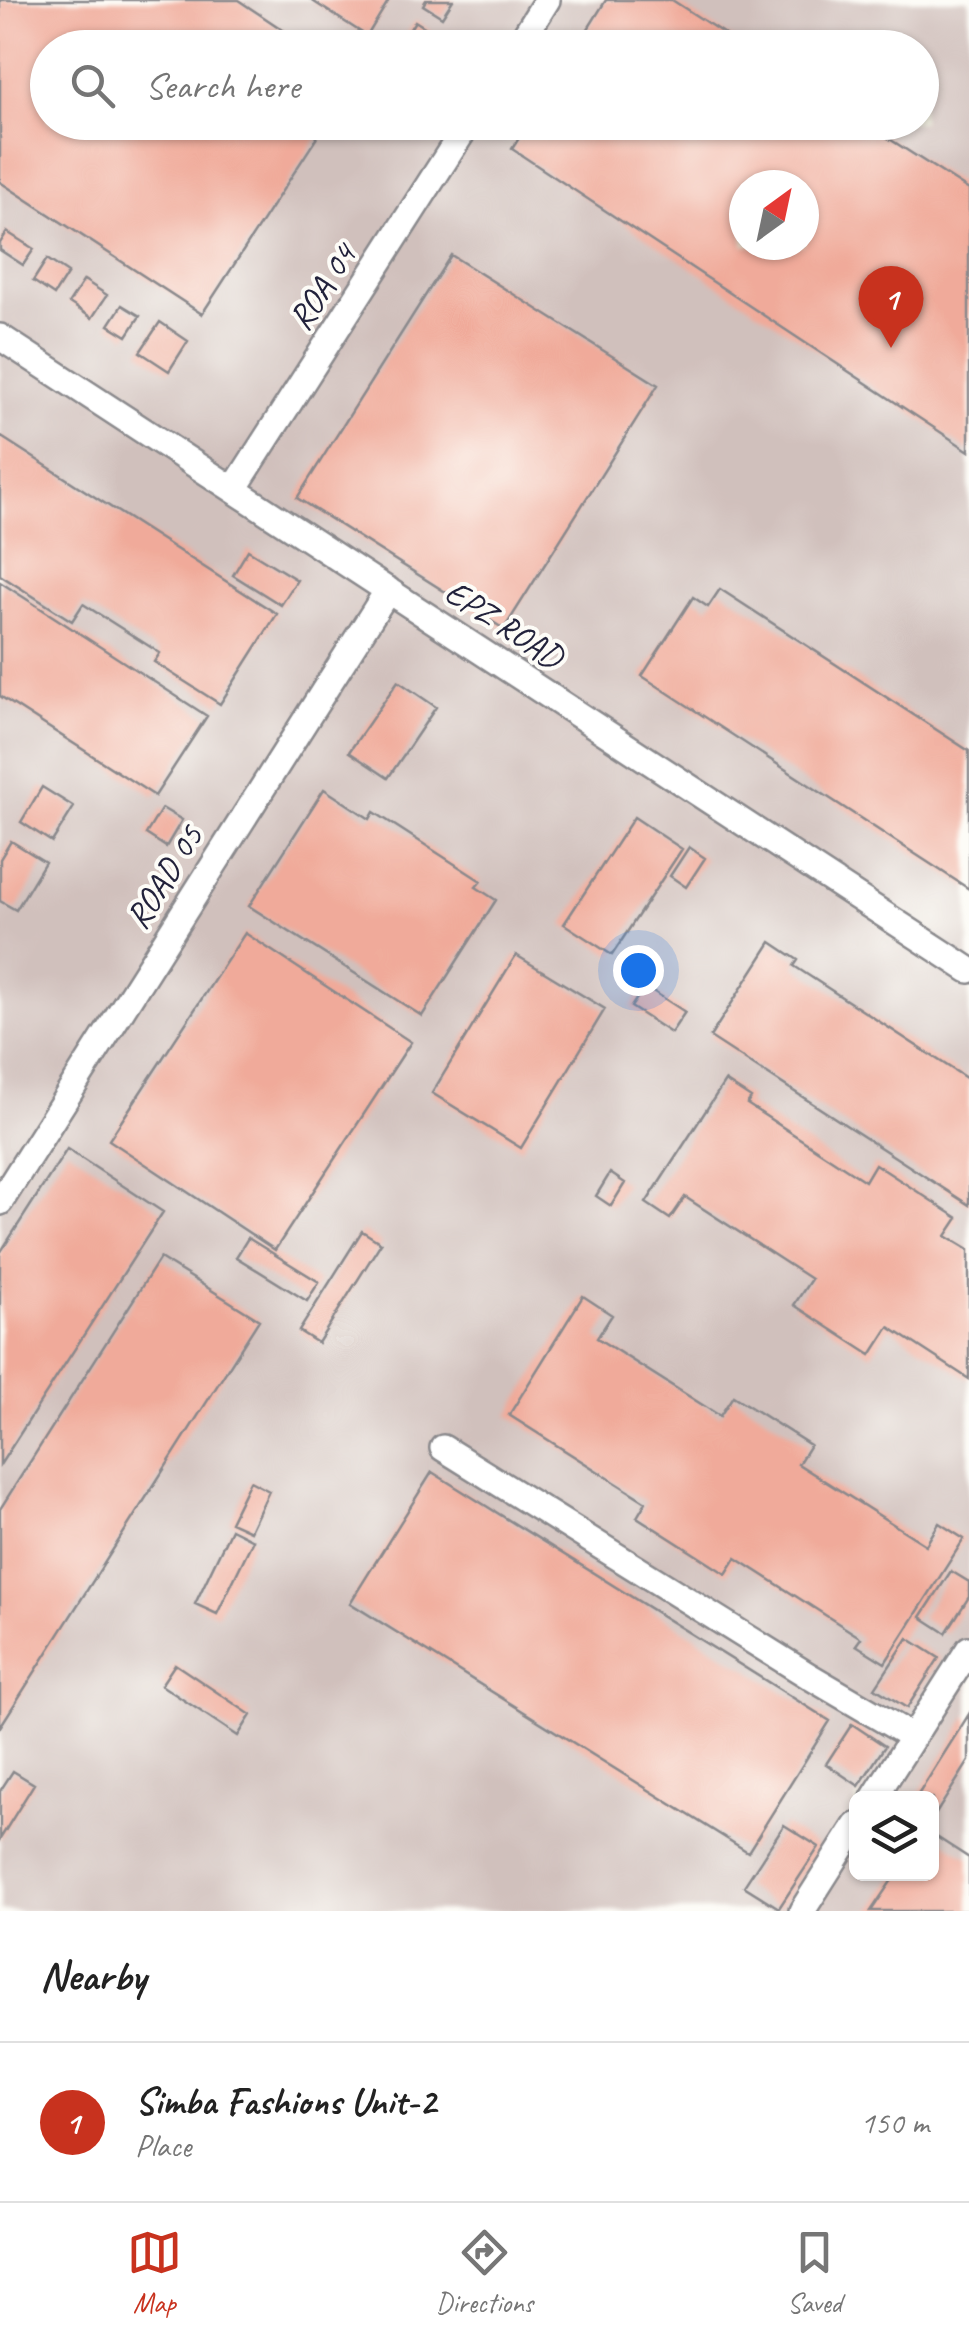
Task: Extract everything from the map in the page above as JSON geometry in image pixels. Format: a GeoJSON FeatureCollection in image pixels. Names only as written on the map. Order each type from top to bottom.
{"type":"FeatureCollection","features":[{"type":"Feature","properties":{"kind":"street"},"geometry":{"type":"LineString","coordinates":[[528,30],[547,0]]}},
{"type":"Feature","properties":{"kind":"street","name":"ROA 04"},"geometry":{"type":"LineString","coordinates":[[234,489],[457,140]]}},
{"type":"Feature","properties":{"kind":"street","name":"EPZ ROAD"},"geometry":{"type":"LineString","coordinates":[[0,337],[969,970]]}},
{"type":"Feature","properties":{"kind":"street","name":"ROAD 05"},"geometry":{"type":"LineString","coordinates":[[0,1202],[388,590]]}},
{"type":"Feature","properties":{"kind":"street"},"geometry":{"type":"LineString","coordinates":[[0,1151],[23,1166]]}},
{"type":"Feature","properties":{"kind":"street"},"geometry":{"type":"LineString","coordinates":[[443,1448],[809,1676],[913,1736]]}},
{"type":"Feature","properties":{"kind":"street"},"geometry":{"type":"LineString","coordinates":[[878,1791],[969,1649]]}},
{"type":"Feature","properties":{"kind":"street"},"geometry":{"type":"LineString","coordinates":[[802,1911],[849,1837]]}},
{"type":"Feature","properties":{"kind":"shaded area"},"geometry":{"type":"Polygon","coordinates":[[[0,0],[969,0],[969,1911],[0,1911],[0,0]]]}},
{"type":"Feature","properties":{"kind":"building"},"geometry":{"type":"Polygon","coordinates":[[[0,0],[238,0],[283,30],[30,30],[30,140],[315,140],[202,314],[0,182],[0,0]]]}},
{"type":"Feature","properties":{"kind":"building"},"geometry":{"type":"Polygon","coordinates":[[[311,0],[389,0],[371,30],[358,30],[311,0]]]}},
{"type":"Feature","properties":{"kind":"building"},"geometry":{"type":"Polygon","coordinates":[[[426,0],[453,0],[442,17],[423,5],[426,0]]]}},
{"type":"Feature","properties":{"kind":"building"},"geometry":{"type":"Polygon","coordinates":[[[606,0],[672,0],[718,30],[587,30],[606,0]]]}},
{"type":"Feature","properties":{"kind":"building"},"geometry":{"type":"Polygon","coordinates":[[[415,21],[429,30],[409,30],[415,21]]]}},
{"type":"Feature","properties":{"kind":"building"},"geometry":{"type":"Polygon","coordinates":[[[518,140],[891,140],[969,190],[969,451],[512,149],[518,140]]]}},
{"type":"Feature","properties":{"kind":"building"},"geometry":{"type":"Polygon","coordinates":[[[7,232],[34,249],[23,265],[0,250],[7,232]]]}},
{"type":"Feature","properties":{"kind":"building"},"geometry":{"type":"Polygon","coordinates":[[[451,255],[658,385],[504,629],[297,498],[451,255]]]}},
{"type":"Feature","properties":{"kind":"building"},"geometry":{"type":"Polygon","coordinates":[[[47,259],[68,273],[54,295],[33,281],[47,259]]]}},
{"type":"Feature","properties":{"kind":"building"},"geometry":{"type":"Polygon","coordinates":[[[84,280],[107,295],[92,318],[69,303],[84,280]]]}},
{"type":"Feature","properties":{"kind":"building"},"geometry":{"type":"Polygon","coordinates":[[[122,305],[140,316],[127,336],[109,325],[122,305]]]}},
{"type":"Feature","properties":{"kind":"building"},"geometry":{"type":"Polygon","coordinates":[[[160,322],[188,341],[169,371],[140,352],[160,322]]]}},
{"type":"Feature","properties":{"kind":"building"},"geometry":{"type":"Polygon","coordinates":[[[0,436],[277,614],[220,704],[154,662],[160,653],[83,604],[72,621],[0,575],[0,436]]]}},
{"type":"Feature","properties":{"kind":"building"},"geometry":{"type":"Polygon","coordinates":[[[248,550],[297,580],[281,605],[233,575],[248,550]]]}},
{"type":"Feature","properties":{"kind":"building"},"geometry":{"type":"Polygon","coordinates":[[[0,582],[207,716],[155,796],[0,696],[0,582]]]}},
{"type":"Feature","properties":{"kind":"building"},"geometry":{"type":"Polygon","coordinates":[[[720,589],[969,751],[969,889],[642,676],[693,597],[708,607],[720,589]]]}},
{"type":"Feature","properties":{"kind":"building"},"geometry":{"type":"Polygon","coordinates":[[[398,681],[436,707],[388,778],[349,752],[398,681]]]}},
{"type":"Feature","properties":{"kind":"building"},"geometry":{"type":"Polygon","coordinates":[[[42,787],[74,807],[52,842],[21,822],[42,787]]]}},
{"type":"Feature","properties":{"kind":"building"},"geometry":{"type":"Polygon","coordinates":[[[324,789],[370,819],[374,812],[481,881],[476,887],[496,900],[422,1016],[249,906],[324,789]]]}},
{"type":"Feature","properties":{"kind":"building"},"geometry":{"type":"Polygon","coordinates":[[[162,808],[182,820],[166,847],[146,834],[162,808]]]}},
{"type":"Feature","properties":{"kind":"building"},"geometry":{"type":"Polygon","coordinates":[[[634,817],[682,849],[612,955],[564,924],[634,817]]]}},
{"type":"Feature","properties":{"kind":"building"},"geometry":{"type":"Polygon","coordinates":[[[11,841],[45,862],[16,910],[0,901],[0,859],[11,841]]]}},
{"type":"Feature","properties":{"kind":"building"},"geometry":{"type":"Polygon","coordinates":[[[689,847],[705,858],[686,887],[670,876],[689,847]]]}},
{"type":"Feature","properties":{"kind":"building"},"geometry":{"type":"Polygon","coordinates":[[[245,933],[411,1042],[275,1250],[109,1140],[245,933]]]}},
{"type":"Feature","properties":{"kind":"building"},"geometry":{"type":"Polygon","coordinates":[[[771,942],[798,960],[794,966],[969,1080],[969,1205],[710,1037],[771,942]]]}},
{"type":"Feature","properties":{"kind":"building"},"geometry":{"type":"Polygon","coordinates":[[[516,955],[605,1009],[521,1148],[432,1093],[516,955]]]}},
{"type":"Feature","properties":{"kind":"building"},"geometry":{"type":"Polygon","coordinates":[[[645,986],[685,1012],[671,1033],[631,1007],[645,986]]]}},
{"type":"Feature","properties":{"kind":"building"},"geometry":{"type":"Polygon","coordinates":[[[725,1081],[751,1098],[747,1104],[865,1181],[875,1164],[958,1218],[946,1236],[969,1250],[969,1379],[889,1327],[871,1355],[794,1305],[811,1279],[685,1197],[670,1219],[646,1203],[725,1081]]]}},
{"type":"Feature","properties":{"kind":"building"},"geometry":{"type":"Polygon","coordinates":[[[67,1149],[163,1212],[0,1465],[0,1253],[67,1149]]]}},
{"type":"Feature","properties":{"kind":"building"},"geometry":{"type":"Polygon","coordinates":[[[610,1173],[625,1183],[611,1206],[596,1196],[610,1173]]]}},
{"type":"Feature","properties":{"kind":"building"},"geometry":{"type":"Polygon","coordinates":[[[362,1231],[381,1243],[318,1343],[299,1331],[362,1231]]]}},
{"type":"Feature","properties":{"kind":"building"},"geometry":{"type":"Polygon","coordinates":[[[248,1238],[319,1282],[307,1301],[236,1257],[248,1238]]]}},
{"type":"Feature","properties":{"kind":"building"},"geometry":{"type":"Polygon","coordinates":[[[160,1258],[259,1320],[0,1727],[0,1509],[160,1258]]]}},
{"type":"Feature","properties":{"kind":"building"},"geometry":{"type":"Polygon","coordinates":[[[583,1296],[612,1315],[597,1338],[720,1416],[733,1396],[810,1445],[798,1464],[926,1545],[939,1523],[964,1539],[885,1663],[856,1645],[861,1638],[736,1558],[726,1574],[637,1517],[646,1502],[509,1415],[583,1296]]]}},
{"type":"Feature","properties":{"kind":"building"},"geometry":{"type":"Polygon","coordinates":[[[432,1472],[830,1721],[748,1852],[350,1603],[432,1472]]]}},
{"type":"Feature","properties":{"kind":"building"},"geometry":{"type":"Polygon","coordinates":[[[250,1481],[269,1491],[250,1531],[230,1522],[250,1481]]]}},
{"type":"Feature","properties":{"kind":"building"},"geometry":{"type":"Polygon","coordinates":[[[231,1529],[253,1540],[217,1614],[195,1604],[231,1529]]]}},
{"type":"Feature","properties":{"kind":"building"},"geometry":{"type":"Polygon","coordinates":[[[951,1571],[969,1582],[969,1597],[946,1633],[921,1617],[951,1571]]]}},
{"type":"Feature","properties":{"kind":"building"},"geometry":{"type":"Polygon","coordinates":[[[908,1638],[939,1658],[907,1708],[875,1688],[908,1638]]]}},
{"type":"Feature","properties":{"kind":"building"},"geometry":{"type":"Polygon","coordinates":[[[175,1664],[251,1715],[238,1736],[161,1685],[175,1664]]]}},
{"type":"Feature","properties":{"kind":"building"},"geometry":{"type":"Polygon","coordinates":[[[969,1714],[969,1761],[939,1809],[939,1791],[920,1791],[969,1714]]]}},
{"type":"Feature","properties":{"kind":"building"},"geometry":{"type":"Polygon","coordinates":[[[852,1724],[885,1746],[859,1786],[826,1764],[852,1724]]]}},
{"type":"Feature","properties":{"kind":"building"},"geometry":{"type":"Polygon","coordinates":[[[13,1771],[34,1784],[0,1839],[0,1791],[13,1771]]]}},
{"type":"Feature","properties":{"kind":"building"},"geometry":{"type":"Polygon","coordinates":[[[784,1825],[819,1847],[779,1908],[744,1886],[784,1825]]]}},
{"type":"Feature","properties":{"kind":"building"},"geometry":{"type":"Polygon","coordinates":[[[939,1839],[969,1858],[969,1911],[871,1911],[891,1881],[939,1881],[939,1839]]]}},
{"type":"Feature","properties":{"kind":"place","name":"Simba Fashions Unit-2"},"geometry":{"type":"Point","coordinates":[891,348]}}]}
